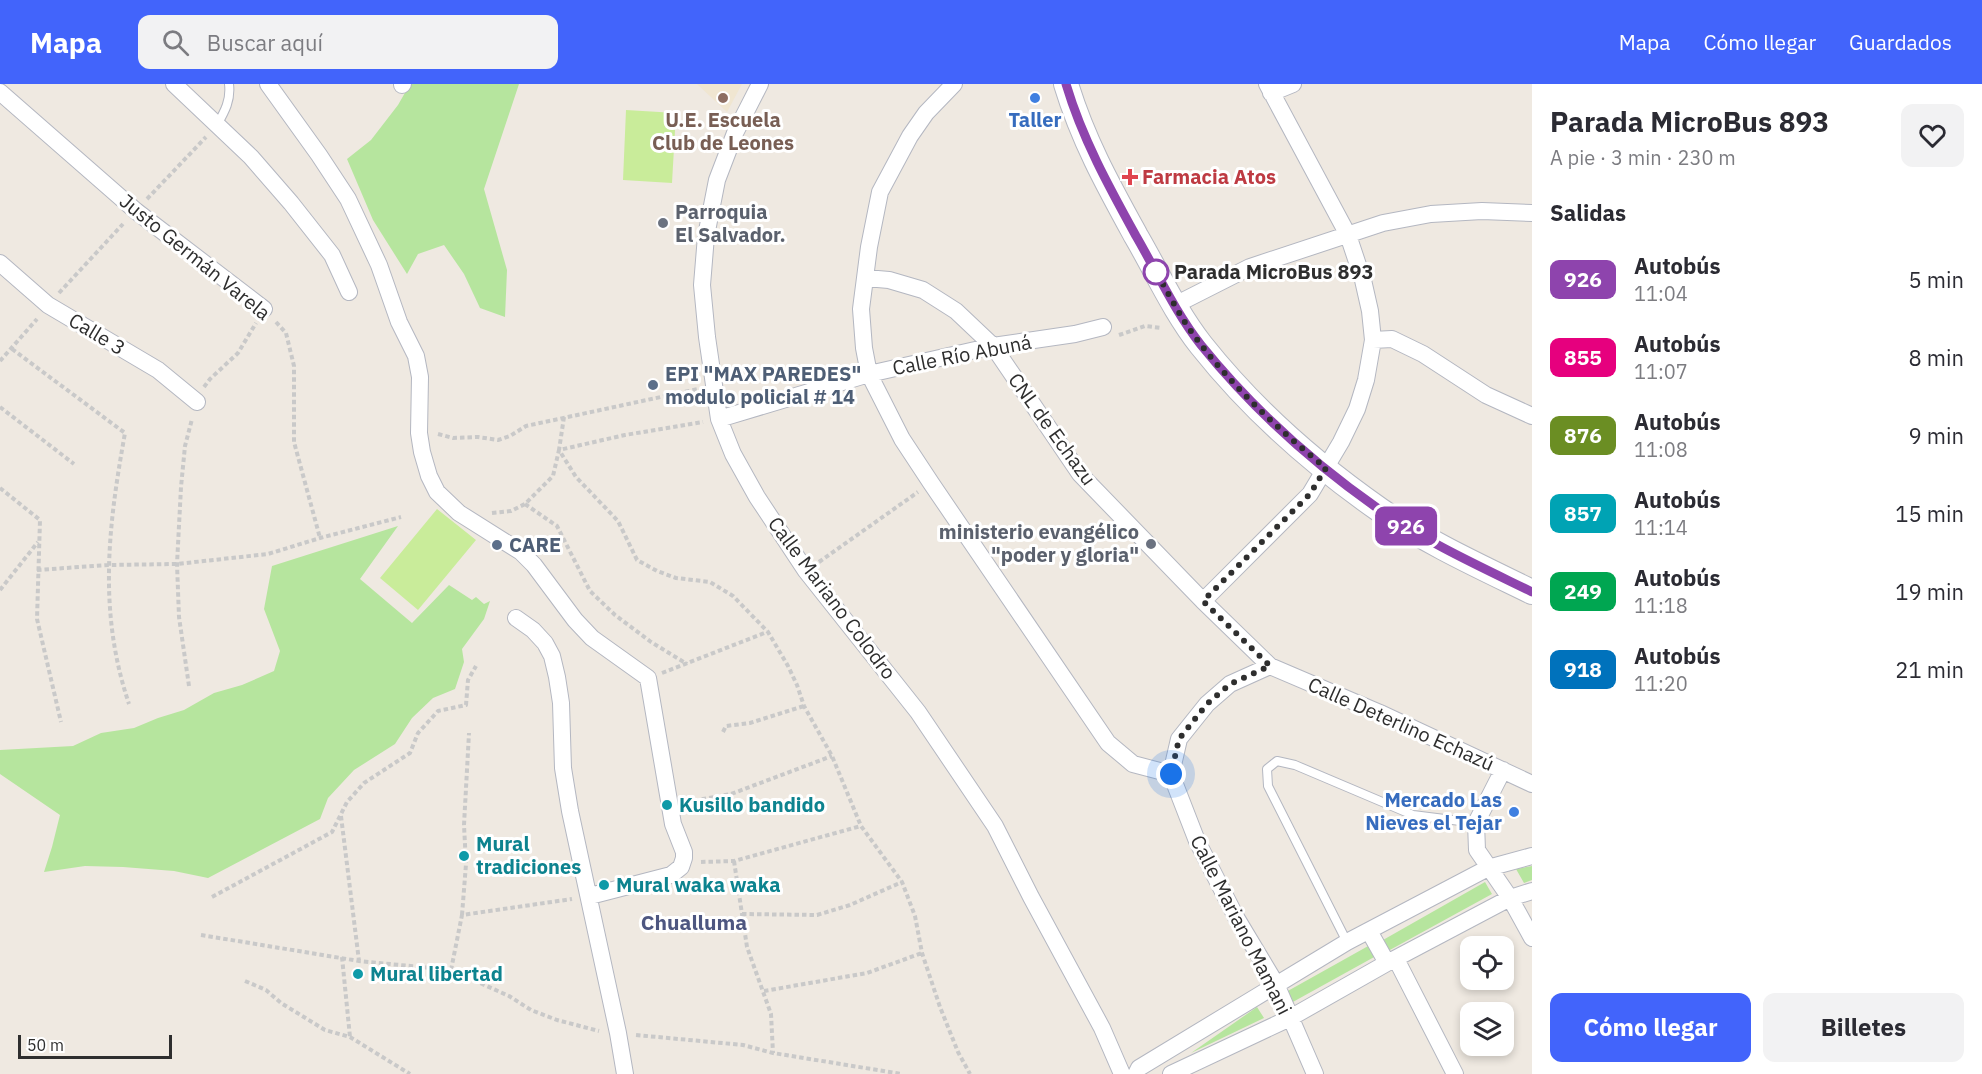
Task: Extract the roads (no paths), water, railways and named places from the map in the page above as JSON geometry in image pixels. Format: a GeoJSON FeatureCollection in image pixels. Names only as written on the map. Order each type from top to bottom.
{"type":"FeatureCollection","features":[{"type":"Feature","properties":{"kind":"main road"},"geometry":{"type":"LineString","coordinates":[[1066,84],[1088,145],[1175,305],[1201,345],[1249,398],[1290,440],[1381,511],[1452,553],[1532,592]]}},
{"type":"Feature","properties":{"kind":"street"},"geometry":{"type":"LineString","coordinates":[[174,84],[250,158],[291,203],[332,255],[349,292]]}},
{"type":"Feature","properties":{"kind":"street"},"geometry":{"type":"LineString","coordinates":[[268,84],[348,199],[379,265],[399,322],[416,356],[420,377],[419,433],[429,476],[437,492],[459,513],[521,552],[592,638],[648,678],[673,825],[684,852],[683,863],[677,872],[671,875],[590,896]]}},
{"type":"Feature","properties":{"kind":"street","name":"Calle Mariano Colodro"},"geometry":{"type":"LineString","coordinates":[[760,84],[735,133],[717,180],[706,236],[702,285],[706,337],[719,419],[733,454],[757,497],[806,571],[918,712],[995,826],[1102,1028],[1122,1074]]}},
{"type":"Feature","properties":{"kind":"street"},"geometry":{"type":"LineString","coordinates":[[954,84],[927,113],[910,136],[880,192],[871,229],[861,309],[864,348],[869,374],[902,439],[1108,743],[1133,764],[1171,774],[1179,739],[1207,704],[1230,684],[1270,666]]}},
{"type":"Feature","properties":{"kind":"street"},"geometry":{"type":"LineString","coordinates":[[1203,601],[1310,494],[1357,410],[1366,380],[1373,340],[1370,311],[1363,280],[1348,235],[1269,88],[1293,84]]}},
{"type":"Feature","properties":{"kind":"street","name":"Justo Germán Varela"},"geometry":{"type":"LineString","coordinates":[[0,92],[136,211],[264,309]]}},
{"type":"Feature","properties":{"kind":"street"},"geometry":{"type":"LineString","coordinates":[[1175,305],[1250,267],[1383,223],[1431,214],[1482,211],[1532,213]]}},
{"type":"Feature","properties":{"kind":"street","name":"Calle 3"},"geometry":{"type":"LineString","coordinates":[[0,263],[48,305],[158,370],[197,402]]}},
{"type":"Feature","properties":{"kind":"street","name":"CNL de Echazu"},"geometry":{"type":"LineString","coordinates":[[866,278],[889,280],[922,290],[956,311],[993,346],[1080,474],[1203,601],[1270,666]]}},
{"type":"Feature","properties":{"kind":"street","name":"Calle Río Abuná"},"geometry":{"type":"LineString","coordinates":[[719,419],[869,374],[993,346],[1075,334],[1103,327]]}},
{"type":"Feature","properties":{"kind":"street"},"geometry":{"type":"LineString","coordinates":[[1373,340],[1392,339],[1423,354],[1486,395],[1532,416]]}},
{"type":"Feature","properties":{"kind":"street"},"geometry":{"type":"LineString","coordinates":[[516,618],[533,630],[545,643],[552,656],[557,676],[561,703],[563,768],[570,812],[590,896],[625,1074]]}},
{"type":"Feature","properties":{"kind":"street","name":"Calle Deterlino Echazú"},"geometry":{"type":"LineString","coordinates":[[1270,666],[1532,784]]}},
{"type":"Feature","properties":{"kind":"street"},"geometry":{"type":"LineString","coordinates":[[1503,770],[1476,823],[1477,850],[1510,898],[1532,938]]}},
{"type":"Feature","properties":{"kind":"street","name":"Calle Mariano Mamani"},"geometry":{"type":"LineString","coordinates":[[1171,774],[1197,841],[1238,919],[1276,984],[1315,1074]]}},
{"type":"Feature","properties":{"kind":"street"},"geometry":{"type":"LineString","coordinates":[[1136,1074],[1139,1068],[1347,942],[1488,868],[1532,856]]}},
{"type":"Feature","properties":{"kind":"street"},"geometry":{"type":"LineString","coordinates":[[1171,1074],[1290,1018],[1510,898],[1532,891]]}},
{"type":"Feature","properties":{"kind":"street"},"geometry":{"type":"LineString","coordinates":[[1369,931],[1391,961],[1455,1074]]}},
{"type":"Feature","properties":{"kind":"lane"},"geometry":{"type":"LineString","coordinates":[[217,125],[226,110],[230,97],[229,84]]}},
{"type":"Feature","properties":{"kind":"lane"},"geometry":{"type":"LineString","coordinates":[[1347,942],[1268,786],[1267,769],[1277,761],[1295,765],[1413,815],[1476,823]]}},
{"type":"Feature","properties":{"kind":"place","name":"U.E. Escuela Club de Leones"},"geometry":{"type":"Point","coordinates":[723,98]}},
{"type":"Feature","properties":{"kind":"place","name":"Taller"},"geometry":{"type":"Point","coordinates":[1035,98]}},
{"type":"Feature","properties":{"kind":"place","name":"Farmacia Atos"},"geometry":{"type":"Point","coordinates":[1130,177]}},
{"type":"Feature","properties":{"kind":"place","name":"Parroquia El Salvador."},"geometry":{"type":"Point","coordinates":[663,223]}},
{"type":"Feature","properties":{"kind":"place","name":"Parada MicroBus 893"},"geometry":{"type":"Point","coordinates":[1156,272]}},
{"type":"Feature","properties":{"kind":"place","name":"EPI \"MAX PAREDES\" modulo policial # 14"},"geometry":{"type":"Point","coordinates":[653,385]}},
{"type":"Feature","properties":{"kind":"place","name":"ministerio evangélico \"poder y gloria\""},"geometry":{"type":"Point","coordinates":[1151,544]}},
{"type":"Feature","properties":{"kind":"place","name":"CARE"},"geometry":{"type":"Point","coordinates":[497,545]}},
{"type":"Feature","properties":{"kind":"place","name":"Kusillo bandido"},"geometry":{"type":"Point","coordinates":[667,805]}},
{"type":"Feature","properties":{"kind":"place","name":"Mercado Las Nieves el Tejar"},"geometry":{"type":"Point","coordinates":[1514,812]}},
{"type":"Feature","properties":{"kind":"place","name":"Mural tradiciones"},"geometry":{"type":"Point","coordinates":[464,856]}},
{"type":"Feature","properties":{"kind":"place","name":"Mural waka waka"},"geometry":{"type":"Point","coordinates":[604,885]}},
{"type":"Feature","properties":{"kind":"place","name":"Mural libertad"},"geometry":{"type":"Point","coordinates":[358,974]}},
{"type":"Feature","properties":{"kind":"district","name":"Chualluma"},"geometry":{"type":"Point","coordinates":[694,923]}}]}
